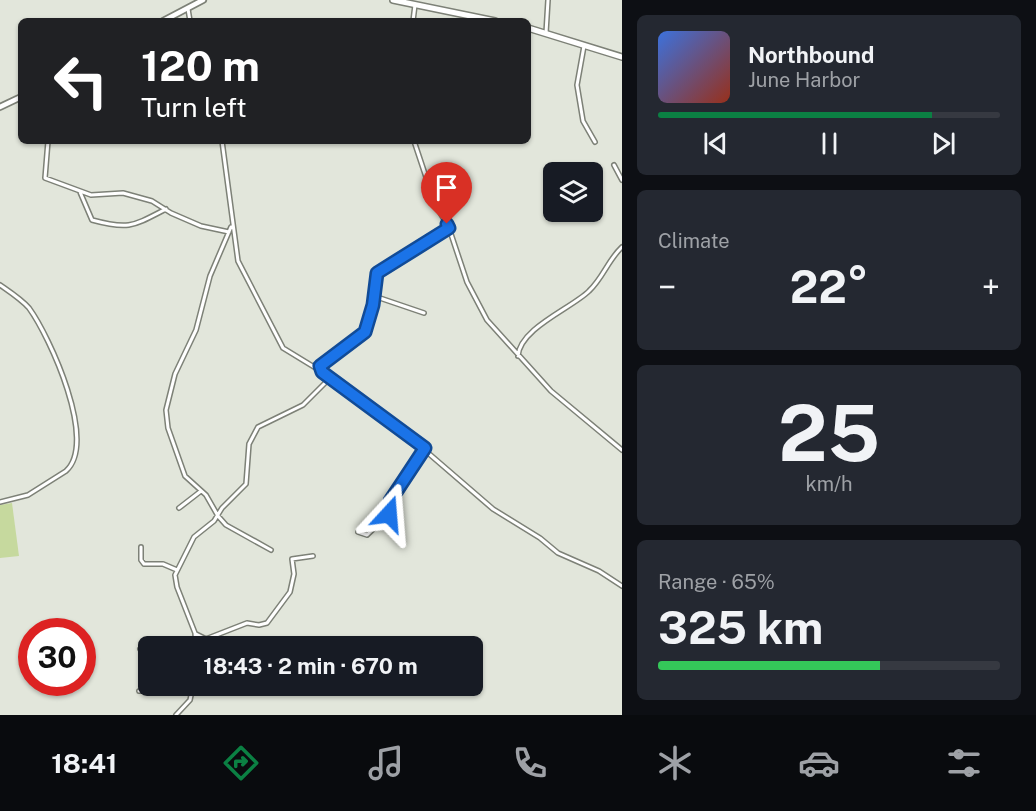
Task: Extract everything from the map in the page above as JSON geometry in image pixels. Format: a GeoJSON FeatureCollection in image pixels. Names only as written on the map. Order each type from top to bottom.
{"type":"FeatureCollection","features":[{"type":"Feature","properties":{"kind":"main road"},"geometry":{"type":"LineString","coordinates":[[168,18],[203,0]]}},
{"type":"Feature","properties":{"kind":"main road"},"geometry":{"type":"LineString","coordinates":[[393,0],[481,18]]}},
{"type":"Feature","properties":{"kind":"main road"},"geometry":{"type":"LineString","coordinates":[[531,29],[622,57]]}},
{"type":"Feature","properties":{"kind":"main road"},"geometry":{"type":"LineString","coordinates":[[0,107],[18,98]]}},
{"type":"Feature","properties":{"kind":"street"},"geometry":{"type":"LineString","coordinates":[[546,33],[548,0]]}},
{"type":"Feature","properties":{"kind":"street"},"geometry":{"type":"LineString","coordinates":[[413,18],[415,4]]}},
{"type":"Feature","properties":{"kind":"street"},"geometry":{"type":"LineString","coordinates":[[188,7],[190,18]]}},
{"type":"Feature","properties":{"kind":"street"},"geometry":{"type":"LineString","coordinates":[[585,44],[577,85],[584,121],[595,142]]}},
{"type":"Feature","properties":{"kind":"street"},"geometry":{"type":"LineString","coordinates":[[48,144],[45,178],[80,192],[109,196],[123,193],[152,201],[201,226],[229,232]]}},
{"type":"Feature","properties":{"kind":"street"},"geometry":{"type":"LineString","coordinates":[[222,144],[238,261],[277,338],[288,353],[322,372],[425,448],[493,510],[540,538],[558,553],[599,572],[622,586]]}},
{"type":"Feature","properties":{"kind":"street"},"geometry":{"type":"LineString","coordinates":[[415,144],[435,204],[449,228],[477,304],[493,329],[551,391],[622,450]]}},
{"type":"Feature","properties":{"kind":"street"},"geometry":{"type":"LineString","coordinates":[[614,165],[622,180]]}},
{"type":"Feature","properties":{"kind":"street"},"geometry":{"type":"LineString","coordinates":[[80,192],[92,220],[108,224],[138,225],[166,209]]}},
{"type":"Feature","properties":{"kind":"street"},"geometry":{"type":"LineString","coordinates":[[232,225],[210,276],[196,330],[175,374],[166,410],[168,428],[176,457],[185,476],[201,491],[218,516],[226,525],[271,550]]}},
{"type":"Feature","properties":{"kind":"street"},"geometry":{"type":"LineString","coordinates":[[195,636],[177,587],[177,570],[194,537],[210,526],[246,484],[249,444],[253,434],[261,424],[303,405],[326,382],[321,363],[363,335],[374,296],[376,277],[380,270],[449,228]]}},
{"type":"Feature","properties":{"kind":"street"},"geometry":{"type":"LineString","coordinates":[[518,357],[522,346],[549,319],[589,291],[613,255],[622,247]]}},
{"type":"Feature","properties":{"kind":"street"},"geometry":{"type":"LineString","coordinates":[[0,285],[27,306],[55,358],[75,411],[75,445],[71,467],[28,495],[0,502]]}},
{"type":"Feature","properties":{"kind":"street"},"geometry":{"type":"LineString","coordinates":[[374,296],[424,313]]}},
{"type":"Feature","properties":{"kind":"street"},"geometry":{"type":"LineString","coordinates":[[358,532],[367,535],[389,514],[390,501],[425,448]]}},
{"type":"Feature","properties":{"kind":"street"},"geometry":{"type":"LineString","coordinates":[[179,508],[201,491]]}},
{"type":"Feature","properties":{"kind":"street"},"geometry":{"type":"LineString","coordinates":[[141,547],[141,560],[144,564],[163,564],[177,570]]}},
{"type":"Feature","properties":{"kind":"street"},"geometry":{"type":"LineString","coordinates":[[195,633],[206,639],[247,623],[259,625],[267,623],[290,592],[294,574],[292,560],[313,556]]}},
{"type":"Feature","properties":{"kind":"street"},"geometry":{"type":"LineString","coordinates":[[176,715],[191,696]]}},
{"type":"Feature","properties":{"kind":"green space"},"geometry":{"type":"Polygon","coordinates":[[[12,503],[19,556],[0,558],[0,505],[12,503]]]}},
{"type":"Feature","properties":{"kind":"route"},"geometry":{"type":"LineString","coordinates":[[389,514],[390,501],[425,448],[392,421],[370,408],[348,389],[322,372],[320,366],[365,332],[373,305],[377,273],[421,243],[449,228],[447,224]]}}]}
